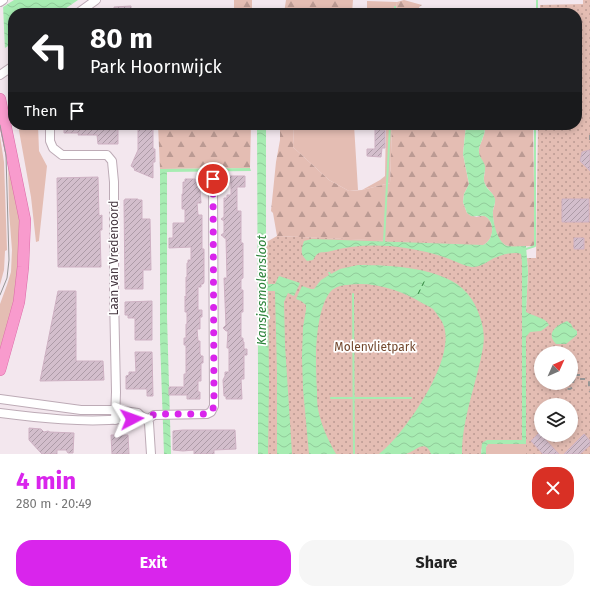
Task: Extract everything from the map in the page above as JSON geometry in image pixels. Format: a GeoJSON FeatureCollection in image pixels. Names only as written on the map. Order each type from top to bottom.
{"type":"FeatureCollection","features":[{"type":"Feature","properties":{"kind":"main road"},"geometry":{"type":"LineString","coordinates":[[0,99],[24,220],[23,267],[19,302],[0,370]]}},
{"type":"Feature","properties":{"kind":"street"},"geometry":{"type":"LineString","coordinates":[[85,8],[96,0]]}},
{"type":"Feature","properties":{"kind":"street","name":"Laan van Vredenoord"},"geometry":{"type":"LineString","coordinates":[[50,130],[50,141],[53,148],[62,155],[107,155],[112,161],[116,392],[115,420]]}},
{"type":"Feature","properties":{"kind":"street"},"geometry":{"type":"LineString","coordinates":[[0,413],[65,419],[115,420],[144,418],[154,414],[207,414],[212,411],[214,406],[213,179]]}},
{"type":"Feature","properties":{"kind":"street"},"geometry":{"type":"LineString","coordinates":[[0,399],[82,410],[116,410],[138,413],[149,422],[151,454]]}},
{"type":"Feature","properties":{"kind":"green space"},"geometry":{"type":"Polygon","coordinates":[[[234,0],[252,0],[252,8],[234,8],[234,0]]]}},
{"type":"Feature","properties":{"kind":"green space"},"geometry":{"type":"Polygon","coordinates":[[[286,0],[353,0],[352,8],[285,8],[286,0]]]}},
{"type":"Feature","properties":{"kind":"green space"},"geometry":{"type":"Polygon","coordinates":[[[404,0],[422,5],[419,8],[396,8],[397,2],[404,0]]]}},
{"type":"Feature","properties":{"kind":"green space"},"geometry":{"type":"Polygon","coordinates":[[[583,0],[590,0],[590,454],[526,454],[527,258],[536,258],[538,130],[582,130],[582,8],[540,8],[540,5],[583,4],[583,0]]]}},
{"type":"Feature","properties":{"kind":"green space"},"geometry":{"type":"Polygon","coordinates":[[[367,1],[397,2],[396,8],[367,8],[367,1]]]}},
{"type":"Feature","properties":{"kind":"green space"},"geometry":{"type":"Polygon","coordinates":[[[19,130],[38,130],[39,151],[47,166],[39,241],[36,242],[31,197],[19,130]]]}},
{"type":"Feature","properties":{"kind":"green space"},"geometry":{"type":"Polygon","coordinates":[[[158,130],[251,130],[250,168],[160,169],[158,130]]]}},
{"type":"Feature","properties":{"kind":"green space"},"geometry":{"type":"Polygon","coordinates":[[[280,130],[294,130],[293,147],[329,180],[349,191],[362,190],[390,183],[392,130],[465,130],[463,154],[469,184],[464,194],[463,202],[467,213],[476,217],[485,216],[489,219],[492,227],[490,240],[483,245],[277,236],[273,213],[271,211],[276,162],[280,140],[280,130]]]}},
{"type":"Feature","properties":{"kind":"green space"},"geometry":{"type":"Polygon","coordinates":[[[294,130],[354,130],[358,190],[349,191],[329,180],[293,147],[294,130]]]}},
{"type":"Feature","properties":{"kind":"green space"},"geometry":{"type":"Polygon","coordinates":[[[386,130],[392,130],[390,183],[362,190],[385,176],[386,130]]]}},
{"type":"Feature","properties":{"kind":"green space"},"geometry":{"type":"Polygon","coordinates":[[[485,130],[533,130],[535,246],[507,246],[502,243],[497,236],[493,218],[495,202],[492,194],[484,182],[484,171],[479,154],[479,148],[485,130]]]}},
{"type":"Feature","properties":{"kind":"green space"},"geometry":{"type":"Polygon","coordinates":[[[0,136],[4,162],[7,250],[5,251],[4,270],[0,285],[0,136]]]}},
{"type":"Feature","properties":{"kind":"green space"},"geometry":{"type":"Polygon","coordinates":[[[8,156],[10,159],[21,229],[18,287],[0,350],[0,304],[11,272],[12,250],[9,211],[8,156]]]}},
{"type":"Feature","properties":{"kind":"green space","name":"Molenvlietpark"},"geometry":{"type":"Polygon","coordinates":[[[277,236],[522,246],[522,440],[487,440],[481,450],[481,454],[265,454],[263,244],[277,236]]]}},
{"type":"Feature","properties":{"kind":"green space"},"geometry":{"type":"Polygon","coordinates":[[[488,444],[526,444],[526,454],[486,454],[486,447],[488,444]]]}},
{"type":"Feature","properties":{"kind":"water"},"geometry":{"type":"Polygon","coordinates":[[[14,0],[78,0],[66,8],[8,8],[8,46],[0,51],[0,9],[14,0]]]}},
{"type":"Feature","properties":{"kind":"water","name":"Kansjesmolensloot"},"geometry":{"type":"Polygon","coordinates":[[[257,130],[266,130],[266,253],[268,284],[275,284],[279,276],[300,283],[294,296],[288,293],[284,302],[285,345],[292,454],[277,454],[275,291],[268,291],[268,454],[258,454],[257,130]]]}},
{"type":"Feature","properties":{"kind":"water"},"geometry":{"type":"Polygon","coordinates":[[[465,130],[485,130],[479,152],[485,166],[485,184],[495,199],[493,218],[495,228],[504,244],[508,246],[526,246],[528,272],[526,312],[542,319],[549,325],[541,331],[530,332],[526,337],[526,444],[488,444],[486,447],[486,454],[481,454],[482,443],[487,440],[522,440],[521,254],[511,253],[472,267],[434,254],[408,248],[357,246],[328,252],[320,252],[313,260],[307,261],[302,252],[304,241],[312,239],[483,245],[487,243],[492,230],[492,226],[488,218],[484,216],[471,216],[467,213],[463,202],[464,194],[469,184],[463,154],[465,130]]]}},
{"type":"Feature","properties":{"kind":"water"},"geometry":{"type":"Polygon","coordinates":[[[250,168],[251,171],[167,172],[167,317],[171,454],[164,454],[160,340],[160,169],[250,168]]]}},
{"type":"Feature","properties":{"kind":"water"},"geometry":{"type":"Polygon","coordinates":[[[358,265],[400,267],[431,273],[457,284],[467,293],[475,304],[482,324],[484,343],[464,427],[462,454],[431,454],[429,449],[423,446],[405,454],[379,454],[402,430],[415,413],[426,394],[443,355],[446,338],[443,324],[432,308],[414,298],[396,291],[367,284],[357,284],[337,287],[331,291],[321,312],[316,352],[317,405],[323,427],[336,454],[309,454],[303,389],[302,356],[303,327],[306,305],[296,299],[302,286],[314,289],[321,280],[329,275],[328,272],[331,274],[340,269],[358,265]]]}},
{"type":"Feature","properties":{"kind":"water"},"geometry":{"type":"Polygon","coordinates":[[[567,321],[577,331],[577,335],[566,344],[556,344],[553,340],[552,333],[556,327],[567,321]]]}},
{"type":"Feature","properties":{"kind":"pier"},"geometry":{"type":"Polygon","coordinates":[[[3,5],[5,50],[0,53],[0,7],[3,5]]]}},
{"type":"Feature","properties":{"kind":"building"},"geometry":{"type":"Polygon","coordinates":[[[131,6],[131,8],[114,8],[131,6]]]}},
{"type":"Feature","properties":{"kind":"building"},"geometry":{"type":"Polygon","coordinates":[[[64,130],[118,130],[118,144],[98,144],[97,135],[64,133],[64,130]]]}},
{"type":"Feature","properties":{"kind":"building"},"geometry":{"type":"Polygon","coordinates":[[[138,130],[153,130],[155,162],[153,162],[153,178],[134,170],[135,169],[131,166],[138,150],[138,130]]]}},
{"type":"Feature","properties":{"kind":"building"},"geometry":{"type":"Polygon","coordinates":[[[375,130],[385,130],[385,148],[382,148],[381,157],[367,156],[367,149],[375,149],[375,130]]]}},
{"type":"Feature","properties":{"kind":"building"},"geometry":{"type":"Polygon","coordinates":[[[590,150],[590,171],[580,161],[582,152],[590,150]]]}},
{"type":"Feature","properties":{"kind":"building"},"geometry":{"type":"Polygon","coordinates":[[[226,176],[245,176],[245,187],[237,187],[237,211],[241,211],[241,243],[243,243],[243,278],[241,279],[241,290],[243,290],[243,312],[241,312],[241,338],[243,338],[244,349],[247,349],[247,355],[244,355],[244,379],[241,379],[242,399],[226,399],[226,396],[224,396],[223,380],[225,372],[229,372],[229,348],[227,348],[228,331],[223,328],[226,325],[224,278],[227,278],[226,238],[221,235],[224,233],[224,221],[221,219],[224,217],[224,198],[227,198],[227,195],[231,195],[231,183],[226,183],[226,176]]]}},
{"type":"Feature","properties":{"kind":"building"},"geometry":{"type":"Polygon","coordinates":[[[98,177],[99,216],[102,215],[102,230],[100,230],[101,267],[58,267],[57,178],[98,177]]]}},
{"type":"Feature","properties":{"kind":"building"},"geometry":{"type":"Polygon","coordinates":[[[185,179],[195,179],[195,182],[202,182],[202,188],[200,189],[201,203],[197,203],[198,215],[202,215],[202,249],[204,249],[204,282],[201,284],[201,287],[198,287],[198,310],[202,310],[202,317],[200,317],[200,329],[197,329],[198,341],[200,341],[200,354],[203,356],[203,363],[201,363],[201,381],[198,381],[198,392],[200,392],[200,399],[187,399],[187,395],[169,395],[169,387],[184,387],[184,374],[186,374],[186,345],[184,345],[184,338],[186,338],[187,312],[185,312],[185,296],[186,298],[187,263],[188,260],[191,260],[191,247],[169,248],[169,238],[173,238],[173,223],[185,223],[185,209],[182,209],[182,194],[183,182],[185,182],[185,179]]]}},
{"type":"Feature","properties":{"kind":"building"},"geometry":{"type":"Polygon","coordinates":[[[125,199],[142,200],[142,219],[150,219],[151,270],[143,270],[143,289],[125,289],[125,199]]]}},
{"type":"Feature","properties":{"kind":"building"},"geometry":{"type":"Polygon","coordinates":[[[562,199],[589,199],[589,222],[562,222],[562,199]]]}},
{"type":"Feature","properties":{"kind":"building"},"geometry":{"type":"Polygon","coordinates":[[[574,238],[584,238],[584,249],[574,249],[574,238]]]}},
{"type":"Feature","properties":{"kind":"building"},"geometry":{"type":"Polygon","coordinates":[[[58,291],[76,291],[76,361],[103,361],[104,380],[40,381],[58,291]]]}},
{"type":"Feature","properties":{"kind":"building"},"geometry":{"type":"Polygon","coordinates":[[[152,301],[152,340],[135,340],[135,318],[128,318],[128,315],[125,315],[125,302],[152,301]]]}},
{"type":"Feature","properties":{"kind":"building"},"geometry":{"type":"Polygon","coordinates":[[[135,352],[152,352],[153,396],[147,396],[147,389],[126,389],[126,376],[129,375],[129,372],[136,372],[135,352]]]}},
{"type":"Feature","properties":{"kind":"building"},"geometry":{"type":"Polygon","coordinates":[[[29,428],[41,429],[44,432],[74,433],[73,453],[68,453],[66,450],[57,450],[57,454],[42,454],[29,440],[29,428]]]}},
{"type":"Feature","properties":{"kind":"building"},"geometry":{"type":"Polygon","coordinates":[[[235,430],[236,449],[214,450],[214,454],[194,454],[194,450],[173,450],[173,431],[235,430]]]}},
{"type":"Feature","properties":{"kind":"building"},"geometry":{"type":"Polygon","coordinates":[[[584,434],[590,441],[590,445],[580,454],[564,454],[576,442],[578,442],[584,434]]]}},
{"type":"Feature","properties":{"kind":"building"},"geometry":{"type":"Polygon","coordinates":[[[111,435],[128,435],[129,454],[112,454],[111,435]]]}},
{"type":"Feature","properties":{"kind":"building"},"geometry":{"type":"Polygon","coordinates":[[[534,438],[534,442],[548,442],[559,454],[543,454],[531,441],[534,438]]]}},
{"type":"Feature","properties":{"kind":"waterway"},"geometry":{"type":"LineString","coordinates":[[537,0],[537,8]]}},
{"type":"Feature","properties":{"kind":"waterway"},"geometry":{"type":"LineString","coordinates":[[384,242],[390,130]]}},
{"type":"Feature","properties":{"kind":"waterway"},"geometry":{"type":"LineString","coordinates":[[526,249],[535,246],[535,130]]}},
{"type":"Feature","properties":{"kind":"waterway"},"geometry":{"type":"LineString","coordinates":[[353,294],[354,454]]}},
{"type":"Feature","properties":{"kind":"waterway"},"geometry":{"type":"LineString","coordinates":[[331,398],[411,398]]}},
{"type":"Feature","properties":{"kind":"ferry route"},"geometry":{"type":"LineString","coordinates":[[418,294],[426,278]]}},
{"type":"Feature","properties":{"kind":"tram line"},"geometry":{"type":"LineString","coordinates":[[0,125],[6,155],[9,260],[7,278],[0,295]]}},
{"type":"Feature","properties":{"kind":"railway"},"geometry":{"type":"LineString","coordinates":[[590,135],[590,142]]}},
{"type":"Feature","properties":{"kind":"railway"},"geometry":{"type":"LineString","coordinates":[[578,379],[587,379],[589,381],[590,392]]}},
{"type":"Feature","properties":{"kind":"route"},"geometry":{"type":"LineString","coordinates":[[132,419],[136,419],[141,416],[147,420],[154,414],[207,414],[212,411],[214,406],[213,179]]}}]}
